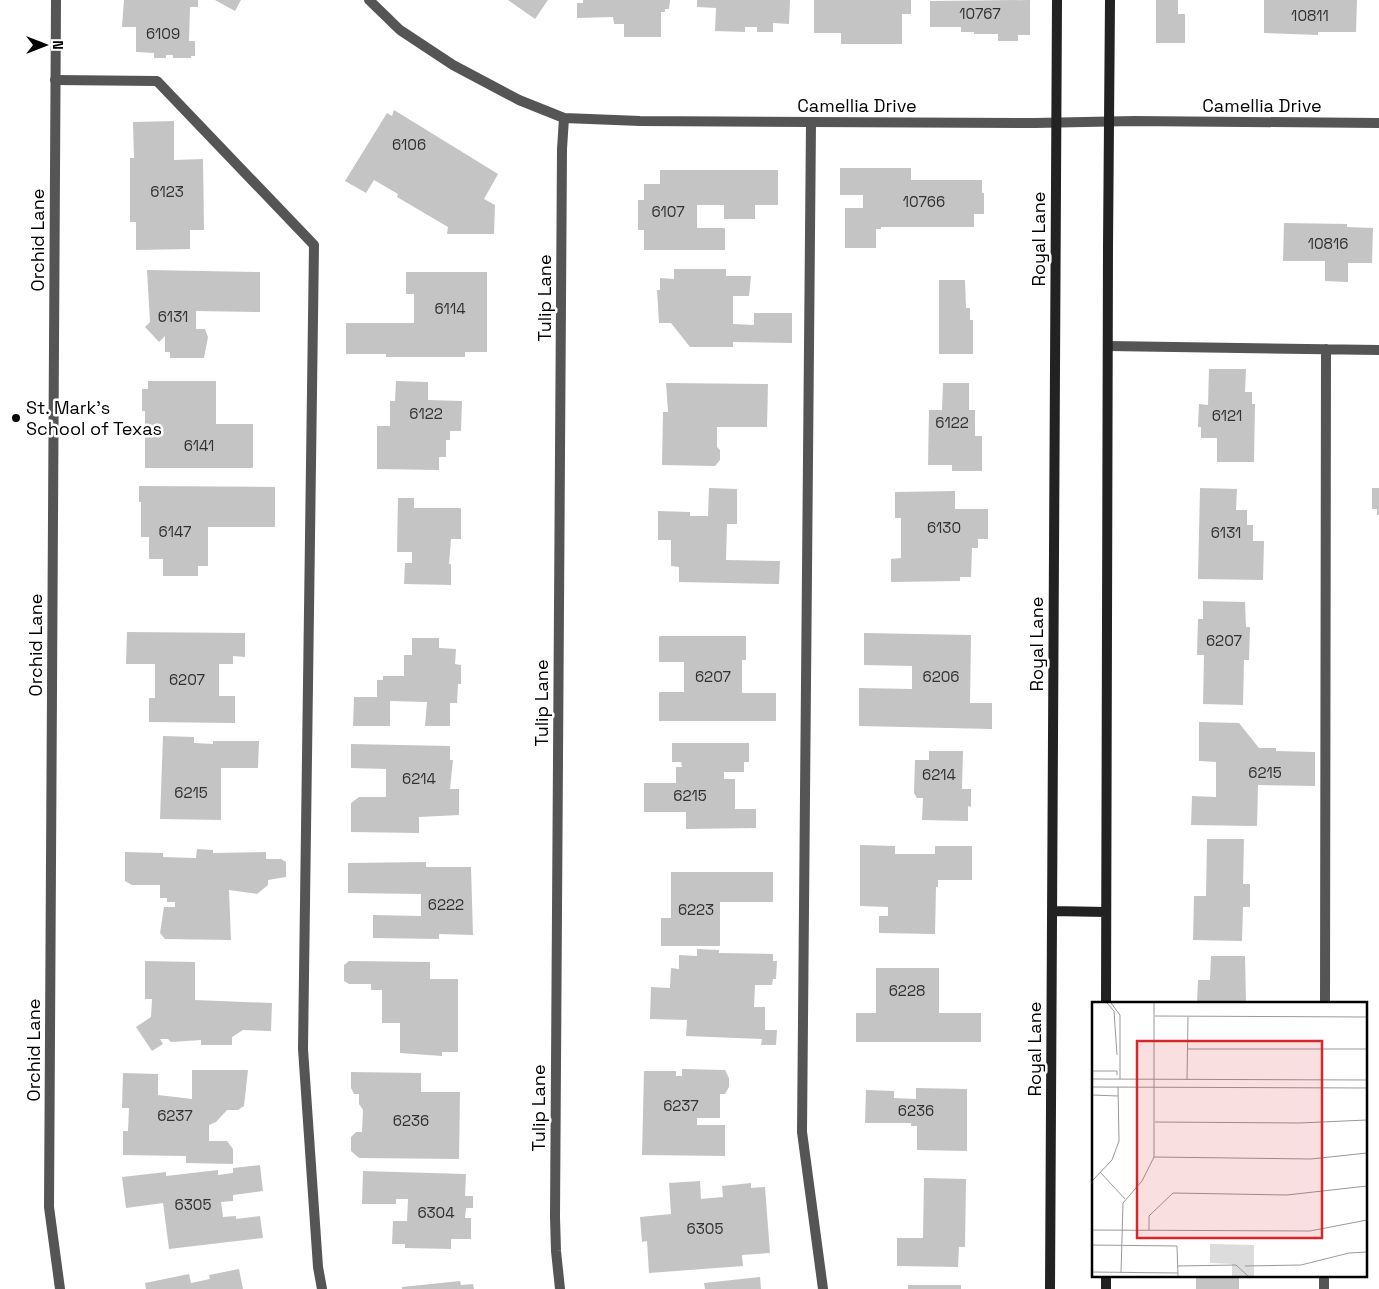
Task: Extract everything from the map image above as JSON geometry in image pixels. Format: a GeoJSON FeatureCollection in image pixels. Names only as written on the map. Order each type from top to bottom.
{"type":"FeatureCollection","features":[{"type":"Feature","properties":{"kind":"main road","name":"Royal Lane"},"geometry":{"type":"LineString","coordinates":[[1050,1289],[1057,0]]}},
{"type":"Feature","properties":{"kind":"main road"},"geometry":{"type":"LineString","coordinates":[[1106,1002],[1108,122],[1110,0]]}},
{"type":"Feature","properties":{"kind":"main road"},"geometry":{"type":"LineString","coordinates":[[1052,911],[1106,912]]}},
{"type":"Feature","properties":{"kind":"main road"},"geometry":{"type":"LineString","coordinates":[[1106,1276],[1106,1289]]}},
{"type":"Feature","properties":{"kind":"street","name":"Orchid Lane"},"geometry":{"type":"LineString","coordinates":[[56,0],[49,1206],[60,1289]]}},
{"type":"Feature","properties":{"kind":"street","name":"Camellia Drive"},"geometry":{"type":"LineString","coordinates":[[369,0],[400,30],[454,65],[519,100],[564,118],[640,121],[1379,123]]}},
{"type":"Feature","properties":{"kind":"street"},"geometry":{"type":"LineString","coordinates":[[55,80],[157,81],[314,245],[303,1049],[318,1267],[322,1289]]}},
{"type":"Feature","properties":{"kind":"street","name":"Tulip Lane"},"geometry":{"type":"LineString","coordinates":[[560,1289],[556,1250],[555,1207],[562,159],[564,118]]}},
{"type":"Feature","properties":{"kind":"street"},"geometry":{"type":"LineString","coordinates":[[812,122],[802,1132],[823,1289]]}},
{"type":"Feature","properties":{"kind":"street"},"geometry":{"type":"LineString","coordinates":[[1108,346],[1379,350]]}},
{"type":"Feature","properties":{"kind":"street"},"geometry":{"type":"LineString","coordinates":[[1324,1002],[1326,349]]}},
{"type":"Feature","properties":{"kind":"street"},"geometry":{"type":"LineString","coordinates":[[1324,1276],[1324,1289]]}},
{"type":"Feature","properties":{"kind":"building"},"geometry":{"type":"Polygon","coordinates":[[[124,0],[198,0],[198,7],[190,7],[189,41],[195,41],[195,56],[191,56],[191,58],[173,58],[173,55],[166,55],[166,58],[154,58],[154,53],[136,52],[136,27],[122,27],[124,0]]]}},
{"type":"Feature","properties":{"kind":"building"},"geometry":{"type":"Polygon","coordinates":[[[215,0],[241,0],[235,11],[215,0]]]}},
{"type":"Feature","properties":{"kind":"building"},"geometry":{"type":"Polygon","coordinates":[[[508,0],[548,0],[535,19],[508,0]]]}},
{"type":"Feature","properties":{"kind":"building"},"geometry":{"type":"Polygon","coordinates":[[[583,0],[670,0],[669,9],[661,12],[661,37],[624,37],[624,24],[614,24],[613,17],[577,18],[577,3],[583,3],[583,0]]]}},
{"type":"Feature","properties":{"kind":"building"},"geometry":{"type":"Polygon","coordinates":[[[697,0],[790,0],[789,24],[773,23],[773,32],[757,32],[757,27],[745,27],[745,32],[715,31],[716,8],[697,7],[697,0]]]}},
{"type":"Feature","properties":{"kind":"building"},"geometry":{"type":"Polygon","coordinates":[[[814,0],[911,0],[911,14],[902,14],[902,44],[841,44],[841,33],[814,33],[814,0]]]}},
{"type":"Feature","properties":{"kind":"building"},"geometry":{"type":"Polygon","coordinates":[[[1030,0],[1030,35],[1018,35],[1018,41],[998,41],[998,34],[961,32],[961,27],[930,27],[930,1],[1030,0]]]}},
{"type":"Feature","properties":{"kind":"building"},"geometry":{"type":"Polygon","coordinates":[[[1156,0],[1178,0],[1178,14],[1185,14],[1185,43],[1156,43],[1156,0]]]}},
{"type":"Feature","properties":{"kind":"building"},"geometry":{"type":"Polygon","coordinates":[[[1264,0],[1357,0],[1356,32],[1318,32],[1318,35],[1264,33],[1264,0]]]}},
{"type":"Feature","properties":{"kind":"building"},"geometry":{"type":"Polygon","coordinates":[[[394,110],[498,174],[484,199],[495,205],[494,234],[447,234],[448,227],[397,197],[398,194],[374,180],[366,193],[345,181],[387,113],[392,116],[394,110]]]}},
{"type":"Feature","properties":{"kind":"building"},"geometry":{"type":"Polygon","coordinates":[[[174,121],[174,160],[203,159],[204,230],[190,230],[190,249],[136,250],[136,222],[130,222],[130,158],[134,158],[133,122],[174,121]]]}},
{"type":"Feature","properties":{"kind":"building"},"geometry":{"type":"Polygon","coordinates":[[[840,168],[911,168],[911,180],[982,180],[984,214],[974,214],[974,227],[881,227],[881,229],[876,229],[876,248],[845,248],[845,208],[863,208],[863,195],[840,195],[840,168]]]}},
{"type":"Feature","properties":{"kind":"building"},"geometry":{"type":"Polygon","coordinates":[[[660,170],[778,170],[778,205],[755,205],[755,219],[724,219],[724,205],[697,205],[697,228],[725,228],[725,250],[644,250],[644,230],[638,230],[638,200],[644,200],[644,184],[660,184],[660,170]]]}},
{"type":"Feature","properties":{"kind":"building"},"geometry":{"type":"Polygon","coordinates":[[[1284,223],[1347,224],[1347,227],[1373,228],[1372,263],[1348,263],[1348,282],[1325,281],[1325,261],[1283,261],[1284,223]]]}},
{"type":"Feature","properties":{"kind":"building"},"geometry":{"type":"Polygon","coordinates":[[[674,269],[726,269],[726,276],[751,276],[749,296],[733,296],[733,324],[754,325],[754,313],[792,313],[792,343],[733,342],[733,347],[690,347],[671,323],[659,323],[657,290],[660,290],[660,278],[674,279],[674,269]]]}},
{"type":"Feature","properties":{"kind":"building"},"geometry":{"type":"Polygon","coordinates":[[[147,270],[260,272],[260,312],[196,311],[196,329],[205,329],[208,337],[204,358],[170,358],[170,352],[165,352],[165,336],[159,342],[145,327],[150,322],[147,270]]]}},
{"type":"Feature","properties":{"kind":"building"},"geometry":{"type":"Polygon","coordinates":[[[406,272],[487,272],[487,352],[465,352],[465,357],[386,357],[386,354],[346,354],[346,323],[414,323],[414,294],[406,294],[406,272]]]}},
{"type":"Feature","properties":{"kind":"building"},"geometry":{"type":"Polygon","coordinates":[[[939,280],[965,280],[966,308],[970,308],[970,320],[973,320],[973,354],[939,354],[939,280]]]}},
{"type":"Feature","properties":{"kind":"building"},"geometry":{"type":"Polygon","coordinates":[[[1209,369],[1246,369],[1245,392],[1252,392],[1252,404],[1255,404],[1254,462],[1217,462],[1217,438],[1201,438],[1201,427],[1198,427],[1199,404],[1208,405],[1209,369]]]}},
{"type":"Feature","properties":{"kind":"building"},"geometry":{"type":"Polygon","coordinates":[[[148,381],[216,381],[216,424],[253,424],[253,468],[145,468],[145,411],[142,411],[142,389],[148,389],[148,381]]]}},
{"type":"Feature","properties":{"kind":"building"},"geometry":{"type":"Polygon","coordinates":[[[396,381],[428,382],[428,400],[462,401],[461,431],[450,431],[450,440],[446,440],[446,457],[439,457],[439,470],[377,469],[377,426],[390,426],[390,401],[395,401],[396,381]]]}},
{"type":"Feature","properties":{"kind":"building"},"geometry":{"type":"Polygon","coordinates":[[[666,383],[768,384],[767,427],[717,427],[717,447],[720,450],[720,460],[715,466],[662,465],[663,412],[668,412],[666,383]]]}},
{"type":"Feature","properties":{"kind":"building"},"geometry":{"type":"Polygon","coordinates":[[[943,383],[969,383],[969,410],[975,410],[975,436],[982,436],[982,471],[952,471],[952,465],[928,465],[929,410],[942,410],[943,383]]]}},
{"type":"Feature","properties":{"kind":"building"},"geometry":{"type":"Polygon","coordinates":[[[139,486],[275,487],[275,527],[208,527],[208,566],[198,566],[198,576],[163,576],[163,559],[149,559],[149,537],[141,537],[139,486]]]}},
{"type":"Feature","properties":{"kind":"building"},"geometry":{"type":"Polygon","coordinates":[[[709,488],[737,489],[737,524],[727,524],[726,560],[780,561],[779,584],[679,582],[679,567],[671,566],[671,540],[658,540],[658,511],[690,512],[690,516],[708,516],[709,488]]]}},
{"type":"Feature","properties":{"kind":"building"},"geometry":{"type":"Polygon","coordinates":[[[1200,488],[1237,489],[1236,510],[1247,510],[1247,525],[1253,525],[1253,541],[1264,541],[1263,580],[1198,579],[1200,488]]]}},
{"type":"Feature","properties":{"kind":"building"},"geometry":{"type":"Polygon","coordinates":[[[1372,488],[1379,488],[1379,515],[1377,515],[1377,509],[1372,509],[1372,488]]]}},
{"type":"Feature","properties":{"kind":"building"},"geometry":{"type":"Polygon","coordinates":[[[955,491],[955,509],[988,509],[988,539],[978,539],[978,548],[972,548],[971,577],[960,577],[960,581],[891,582],[891,559],[901,558],[901,518],[895,518],[895,492],[955,491]]]}},
{"type":"Feature","properties":{"kind":"building"},"geometry":{"type":"Polygon","coordinates":[[[398,498],[414,498],[414,508],[461,508],[461,539],[451,539],[449,564],[451,564],[451,585],[404,584],[405,563],[412,563],[412,552],[397,552],[398,498]]]}},
{"type":"Feature","properties":{"kind":"building"},"geometry":{"type":"Polygon","coordinates":[[[1203,601],[1245,602],[1246,627],[1250,627],[1249,660],[1244,660],[1243,705],[1203,704],[1204,655],[1197,655],[1198,619],[1203,619],[1203,601]]]}},
{"type":"Feature","properties":{"kind":"building"},"geometry":{"type":"Polygon","coordinates":[[[127,632],[245,633],[245,657],[233,656],[233,664],[219,664],[219,696],[235,696],[235,723],[149,722],[149,698],[155,698],[155,664],[126,664],[127,632]]]}},
{"type":"Feature","properties":{"kind":"building"},"geometry":{"type":"Polygon","coordinates":[[[864,633],[971,635],[970,703],[992,703],[992,729],[859,726],[859,688],[912,689],[912,666],[864,665],[864,633]]]}},
{"type":"Feature","properties":{"kind":"building"},"geometry":{"type":"Polygon","coordinates":[[[659,636],[746,636],[746,660],[742,660],[742,693],[776,693],[776,721],[659,721],[659,692],[684,692],[684,662],[659,662],[659,636]]]}},
{"type":"Feature","properties":{"kind":"building"},"geometry":{"type":"Polygon","coordinates":[[[412,638],[439,638],[439,648],[456,649],[455,664],[461,665],[461,684],[458,684],[457,703],[450,703],[450,726],[425,726],[427,702],[390,701],[390,726],[353,726],[354,697],[377,697],[377,680],[383,680],[383,676],[404,676],[404,655],[412,655],[412,638]]]}},
{"type":"Feature","properties":{"kind":"building"},"geometry":{"type":"Polygon","coordinates":[[[1199,722],[1239,723],[1259,748],[1276,748],[1276,751],[1315,752],[1315,786],[1258,785],[1257,826],[1191,825],[1192,796],[1216,797],[1216,762],[1199,761],[1199,722]]]}},
{"type":"Feature","properties":{"kind":"building"},"geometry":{"type":"Polygon","coordinates":[[[163,736],[194,737],[194,743],[213,744],[213,741],[259,741],[258,768],[221,768],[221,820],[160,819],[163,736]]]}},
{"type":"Feature","properties":{"kind":"building"},"geometry":{"type":"Polygon","coordinates":[[[672,743],[749,743],[749,762],[744,762],[744,772],[724,772],[724,779],[735,779],[735,809],[756,809],[756,828],[686,829],[686,812],[644,812],[644,783],[676,783],[676,767],[682,767],[681,762],[672,762],[672,743]]]}},
{"type":"Feature","properties":{"kind":"building"},"geometry":{"type":"Polygon","coordinates":[[[351,744],[450,746],[450,760],[453,760],[450,789],[459,789],[459,815],[419,817],[419,833],[351,832],[351,803],[359,797],[386,797],[386,769],[351,768],[351,744]]]}},
{"type":"Feature","properties":{"kind":"building"},"geometry":{"type":"Polygon","coordinates":[[[929,751],[963,751],[962,789],[971,789],[971,807],[968,806],[968,821],[922,820],[923,798],[917,798],[914,793],[915,760],[929,760],[929,751]]]}},
{"type":"Feature","properties":{"kind":"building"},"geometry":{"type":"Polygon","coordinates":[[[1207,839],[1244,839],[1243,884],[1250,884],[1250,907],[1243,907],[1242,941],[1193,940],[1194,896],[1206,896],[1207,839]]]}},
{"type":"Feature","properties":{"kind":"building"},"geometry":{"type":"Polygon","coordinates":[[[860,845],[895,846],[895,854],[935,854],[935,846],[972,846],[972,880],[938,880],[938,887],[936,887],[935,934],[879,933],[879,916],[888,916],[888,907],[860,906],[860,845]]]}},
{"type":"Feature","properties":{"kind":"building"},"geometry":{"type":"Polygon","coordinates":[[[197,849],[213,850],[213,853],[266,852],[266,859],[281,859],[286,862],[286,877],[268,880],[268,885],[257,894],[229,890],[231,940],[165,939],[160,933],[164,907],[175,907],[175,902],[167,902],[167,898],[160,898],[160,885],[132,885],[125,881],[125,852],[163,853],[163,857],[196,858],[197,849]]]}},
{"type":"Feature","properties":{"kind":"building"},"geometry":{"type":"Polygon","coordinates":[[[426,862],[426,867],[471,867],[473,935],[439,934],[439,939],[373,938],[373,915],[421,916],[421,894],[348,893],[348,863],[426,862]]]}},
{"type":"Feature","properties":{"kind":"building"},"geometry":{"type":"Polygon","coordinates":[[[671,872],[773,872],[773,902],[720,902],[720,946],[661,946],[661,918],[671,918],[671,872]]]}},
{"type":"Feature","properties":{"kind":"building"},"geometry":{"type":"Polygon","coordinates":[[[697,949],[719,950],[719,953],[773,954],[773,961],[777,961],[776,979],[773,979],[772,985],[755,985],[754,1007],[765,1007],[765,1030],[777,1030],[776,1045],[761,1045],[762,1039],[686,1036],[687,1020],[650,1019],[651,987],[670,988],[671,968],[679,969],[679,955],[697,956],[697,949]]]}},
{"type":"Feature","properties":{"kind":"building"},"geometry":{"type":"Polygon","coordinates":[[[1211,956],[1245,956],[1246,1002],[1197,1002],[1198,980],[1210,980],[1211,956]]]}},
{"type":"Feature","properties":{"kind":"building"},"geometry":{"type":"Polygon","coordinates":[[[145,961],[195,962],[195,1000],[272,1003],[271,1031],[243,1030],[232,1037],[232,1045],[201,1045],[201,1040],[171,1042],[168,1039],[160,1039],[163,1044],[152,1051],[136,1027],[151,1017],[152,999],[145,999],[145,961]]]}},
{"type":"Feature","properties":{"kind":"building"},"geometry":{"type":"Polygon","coordinates":[[[349,961],[430,962],[430,979],[458,979],[458,1052],[442,1052],[442,1056],[400,1053],[400,1023],[382,1023],[382,990],[371,990],[371,984],[349,984],[344,981],[344,965],[349,961]]]}},
{"type":"Feature","properties":{"kind":"building"},"geometry":{"type":"Polygon","coordinates":[[[876,968],[939,968],[939,1013],[981,1013],[981,1042],[856,1042],[856,1013],[876,1013],[876,968]]]}},
{"type":"Feature","properties":{"kind":"building"},"geometry":{"type":"Polygon","coordinates":[[[682,1069],[725,1070],[729,1078],[729,1087],[725,1094],[720,1094],[720,1118],[697,1118],[697,1125],[725,1125],[725,1156],[642,1155],[644,1071],[676,1071],[676,1076],[682,1076],[682,1069]]]}},
{"type":"Feature","properties":{"kind":"building"},"geometry":{"type":"Polygon","coordinates":[[[192,1070],[248,1070],[244,1106],[238,1110],[227,1110],[216,1122],[209,1125],[209,1141],[227,1141],[233,1149],[233,1164],[186,1163],[186,1156],[123,1155],[123,1131],[128,1131],[129,1108],[122,1108],[123,1073],[158,1074],[158,1095],[192,1099],[192,1070]]]}},
{"type":"Feature","properties":{"kind":"building"},"geometry":{"type":"Polygon","coordinates":[[[351,1072],[421,1073],[421,1092],[460,1092],[459,1159],[359,1158],[351,1151],[351,1137],[356,1132],[362,1132],[363,1110],[359,1104],[359,1094],[354,1094],[351,1088],[351,1072]]]}},
{"type":"Feature","properties":{"kind":"building"},"geometry":{"type":"Polygon","coordinates":[[[916,1088],[967,1089],[967,1151],[917,1150],[917,1126],[911,1126],[911,1123],[865,1123],[866,1090],[894,1091],[894,1098],[916,1099],[916,1088]]]}},
{"type":"Feature","properties":{"kind":"building"},"geometry":{"type":"Polygon","coordinates":[[[260,1165],[263,1191],[233,1195],[233,1201],[221,1202],[223,1217],[236,1216],[236,1219],[260,1216],[263,1238],[169,1249],[163,1203],[126,1208],[122,1177],[166,1172],[166,1176],[218,1170],[218,1175],[233,1173],[233,1168],[260,1165]]]}},
{"type":"Feature","properties":{"kind":"building"},"geometry":{"type":"Polygon","coordinates":[[[363,1171],[466,1174],[465,1196],[473,1196],[473,1208],[466,1208],[465,1218],[471,1218],[471,1239],[451,1239],[451,1249],[405,1248],[405,1244],[392,1244],[393,1221],[407,1221],[408,1199],[396,1199],[396,1204],[362,1204],[363,1171]]]}},
{"type":"Feature","properties":{"kind":"building"},"geometry":{"type":"Polygon","coordinates":[[[924,1178],[966,1179],[965,1247],[959,1247],[958,1267],[897,1266],[897,1238],[923,1238],[924,1178]]]}},
{"type":"Feature","properties":{"kind":"building"},"geometry":{"type":"Polygon","coordinates":[[[700,1181],[701,1199],[723,1197],[722,1186],[751,1183],[751,1188],[765,1187],[770,1253],[742,1255],[743,1266],[649,1273],[647,1241],[642,1242],[640,1217],[671,1214],[669,1183],[700,1181]]]}},
{"type":"Feature","properties":{"kind":"building"},"geometry":{"type":"Polygon","coordinates":[[[239,1269],[243,1289],[146,1289],[145,1283],[189,1274],[191,1283],[210,1279],[209,1275],[239,1269]]]}},
{"type":"Feature","properties":{"kind":"building"},"geometry":{"type":"Polygon","coordinates":[[[1196,1276],[1239,1276],[1239,1289],[1196,1289],[1196,1276]]]}},
{"type":"Feature","properties":{"kind":"building"},"geometry":{"type":"Polygon","coordinates":[[[760,1277],[761,1289],[705,1289],[704,1283],[760,1277]]]}},
{"type":"Feature","properties":{"kind":"building"},"geometry":{"type":"Polygon","coordinates":[[[460,1281],[461,1285],[473,1284],[474,1289],[402,1289],[402,1287],[460,1281]]]}},
{"type":"Feature","properties":{"kind":"building"},"geometry":{"type":"Polygon","coordinates":[[[908,1285],[961,1285],[961,1289],[908,1289],[908,1285]]]}},
{"type":"Feature","properties":{"kind":"place","name":"St. Mark's School of Texas"},"geometry":{"type":"Point","coordinates":[16,418]}}]}
